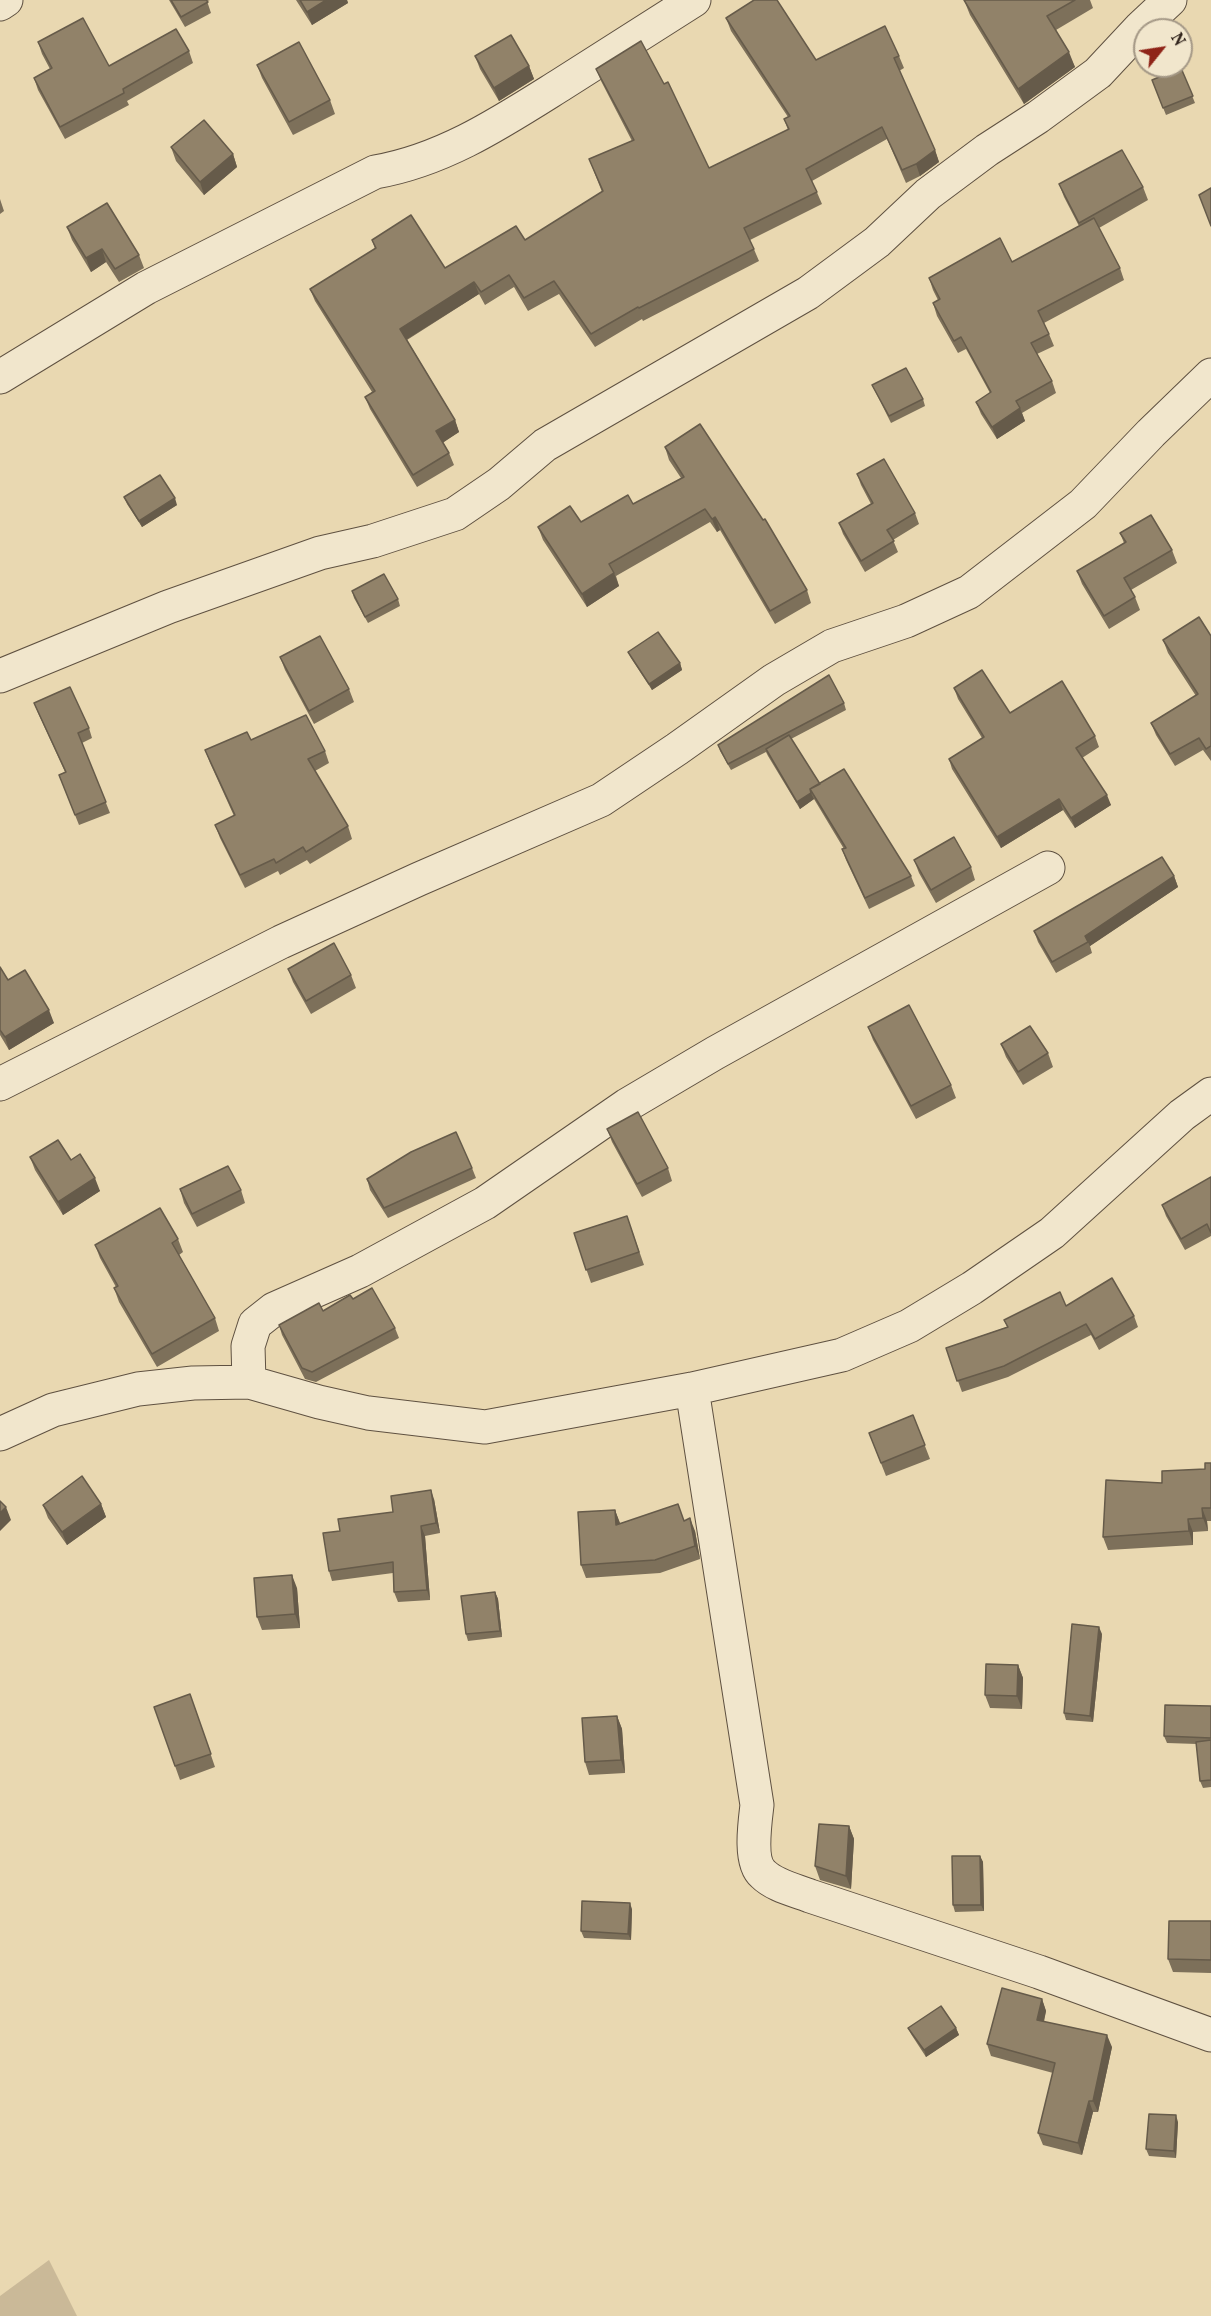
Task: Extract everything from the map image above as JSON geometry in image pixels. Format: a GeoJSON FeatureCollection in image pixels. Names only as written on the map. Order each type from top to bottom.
{"type":"FeatureCollection","features":[{"type":"Feature","properties":{"kind":"street"},"geometry":{"type":"LineString","coordinates":[[0,4],[6,0]]}},
{"type":"Feature","properties":{"kind":"street"},"geometry":{"type":"LineString","coordinates":[[0,377],[146,288],[375,172],[402,167],[430,158],[496,125],[694,0]]}},
{"type":"Feature","properties":{"kind":"street"},"geometry":{"type":"LineString","coordinates":[[0,675],[168,607],[320,553],[373,541],[455,514],[499,484],[545,445],[808,293],[877,242],[928,194],[1098,73],[1170,0]]}},
{"type":"Feature","properties":{"kind":"street"},"geometry":{"type":"LineString","coordinates":[[0,1084],[281,942],[601,800],[774,680],[832,646],[906,621],[969,592],[1083,504],[1150,433],[1211,375]]}},
{"type":"Feature","properties":{"kind":"street"},"geometry":{"type":"LineString","coordinates":[[249,1382],[248,1346],[255,1324],[274,1309],[360,1270],[485,1203],[637,1099],[1048,868]]}},
{"type":"Feature","properties":{"kind":"street"},"geometry":{"type":"LineString","coordinates":[[0,1434],[53,1410],[138,1389],[193,1383],[249,1382],[368,1413],[484,1427],[692,1389],[842,1355],[909,1326],[972,1288],[1053,1233],[1182,1115],[1211,1094]]}},
{"type":"Feature","properties":{"kind":"street"},"geometry":{"type":"LineString","coordinates":[[692,1389],[757,1805],[754,1828],[755,1856],[761,1873],[780,1885],[1039,1972],[1211,2035]]}},
{"type":"Feature","properties":{"kind":"shaded area"},"geometry":{"type":"Polygon","coordinates":[[[49,2260],[77,2316],[0,2316],[0,2296],[49,2260]]]}},
{"type":"Feature","properties":{"kind":"building"},"geometry":{"type":"Polygon","coordinates":[[[171,0],[206,0],[208,2],[181,17],[171,0]]]}},
{"type":"Feature","properties":{"kind":"building"},"geometry":{"type":"Polygon","coordinates":[[[300,0],[326,0],[307,12],[300,0]]]}},
{"type":"Feature","properties":{"kind":"building"},"geometry":{"type":"Polygon","coordinates":[[[754,0],[777,0],[816,60],[885,26],[899,56],[894,58],[935,150],[916,164],[902,170],[882,127],[806,169],[817,192],[744,228],[754,249],[638,307],[591,334],[554,281],[524,298],[509,275],[481,292],[474,282],[400,329],[455,420],[436,431],[449,453],[413,475],[365,397],[375,391],[310,289],[376,248],[372,240],[411,215],[445,268],[516,226],[525,240],[603,191],[589,159],[634,140],[596,69],[641,41],[664,84],[668,82],[709,168],[789,129],[784,119],[790,116],[726,18],[754,0]]]}},
{"type":"Feature","properties":{"kind":"building"},"geometry":{"type":"Polygon","coordinates":[[[964,0],[1075,0],[1047,16],[1069,52],[1018,89],[964,0]]]}},
{"type":"Feature","properties":{"kind":"building"},"geometry":{"type":"Polygon","coordinates":[[[83,18],[109,66],[176,29],[189,51],[123,89],[124,93],[60,127],[34,78],[52,68],[38,42],[83,18]]]}},
{"type":"Feature","properties":{"kind":"building"},"geometry":{"type":"Polygon","coordinates":[[[511,35],[529,66],[494,88],[475,56],[511,35]]]}},
{"type":"Feature","properties":{"kind":"building"},"geometry":{"type":"Polygon","coordinates":[[[299,42],[330,100],[289,122],[257,65],[299,42]]]}},
{"type":"Feature","properties":{"kind":"building"},"geometry":{"type":"Polygon","coordinates":[[[1185,78],[1193,96],[1163,108],[1152,80],[1185,78]]]}},
{"type":"Feature","properties":{"kind":"building"},"geometry":{"type":"Polygon","coordinates":[[[204,120],[233,154],[200,182],[171,147],[204,120]]]}},
{"type":"Feature","properties":{"kind":"building"},"geometry":{"type":"Polygon","coordinates":[[[1122,150],[1143,187],[1079,223],[1059,184],[1122,150]]]}},
{"type":"Feature","properties":{"kind":"building"},"geometry":{"type":"Polygon","coordinates":[[[1211,188],[1211,226],[1199,195],[1211,188]]]}},
{"type":"Feature","properties":{"kind":"building"},"geometry":{"type":"Polygon","coordinates":[[[107,203],[139,255],[115,269],[102,249],[86,258],[67,227],[107,203]]]}},
{"type":"Feature","properties":{"kind":"building"},"geometry":{"type":"Polygon","coordinates":[[[1094,218],[1120,268],[1038,311],[1049,334],[1031,343],[1052,381],[1016,401],[1020,408],[992,427],[976,402],[991,392],[961,337],[954,341],[933,303],[940,299],[929,278],[1000,238],[1012,262],[1094,218]]]}},
{"type":"Feature","properties":{"kind":"building"},"geometry":{"type":"Polygon","coordinates":[[[906,368],[923,399],[889,416],[872,385],[906,368]]]}},
{"type":"Feature","properties":{"kind":"building"},"geometry":{"type":"Polygon","coordinates":[[[700,424],[763,520],[765,519],[807,590],[770,611],[715,517],[712,519],[705,509],[609,564],[614,573],[582,594],[538,527],[570,506],[581,522],[628,495],[633,504],[684,477],[665,447],[700,424]]]}},
{"type":"Feature","properties":{"kind":"building"},"geometry":{"type":"Polygon","coordinates":[[[884,459],[915,513],[887,530],[894,541],[861,561],[839,523],[873,503],[857,474],[884,459]]]}},
{"type":"Feature","properties":{"kind":"building"},"geometry":{"type":"Polygon","coordinates":[[[160,475],[175,498],[139,521],[124,497],[160,475]]]}},
{"type":"Feature","properties":{"kind":"building"},"geometry":{"type":"Polygon","coordinates":[[[1151,515],[1172,550],[1124,578],[1135,597],[1104,616],[1077,571],[1126,542],[1120,533],[1151,515]]]}},
{"type":"Feature","properties":{"kind":"building"},"geometry":{"type":"Polygon","coordinates":[[[384,574],[398,599],[365,617],[352,591],[384,574]]]}},
{"type":"Feature","properties":{"kind":"building"},"geometry":{"type":"Polygon","coordinates":[[[1199,617],[1211,636],[1211,746],[1206,749],[1199,738],[1170,754],[1151,723],[1198,694],[1163,640],[1199,617]]]}},
{"type":"Feature","properties":{"kind":"building"},"geometry":{"type":"Polygon","coordinates":[[[658,632],[680,663],[649,684],[628,652],[658,632]]]}},
{"type":"Feature","properties":{"kind":"building"},"geometry":{"type":"Polygon","coordinates":[[[320,636],[349,689],[309,711],[280,657],[320,636]]]}},
{"type":"Feature","properties":{"kind":"building"},"geometry":{"type":"Polygon","coordinates":[[[982,670],[1010,713],[1062,681],[1095,736],[1076,748],[1107,795],[1071,818],[1059,799],[997,837],[949,759],[984,737],[954,688],[982,670]]]}},
{"type":"Feature","properties":{"kind":"building"},"geometry":{"type":"Polygon","coordinates":[[[829,675],[844,703],[728,764],[718,745],[829,675]]]}},
{"type":"Feature","properties":{"kind":"building"},"geometry":{"type":"Polygon","coordinates":[[[70,687],[89,728],[78,733],[106,802],[75,815],[59,775],[66,772],[34,703],[70,687]]]}},
{"type":"Feature","properties":{"kind":"building"},"geometry":{"type":"Polygon","coordinates":[[[306,715],[325,751],[308,759],[348,826],[306,852],[303,847],[276,863],[274,859],[240,875],[215,825],[235,815],[205,750],[247,732],[251,740],[306,715]]]}},
{"type":"Feature","properties":{"kind":"building"},"geometry":{"type":"Polygon","coordinates":[[[789,735],[820,784],[810,789],[811,793],[797,802],[766,749],[789,735]]]}},
{"type":"Feature","properties":{"kind":"building"},"geometry":{"type":"Polygon","coordinates":[[[844,769],[911,876],[865,898],[842,849],[846,848],[810,789],[844,769]]]}},
{"type":"Feature","properties":{"kind":"building"},"geometry":{"type":"Polygon","coordinates":[[[954,837],[971,867],[931,890],[914,860],[954,837]]]}},
{"type":"Feature","properties":{"kind":"building"},"geometry":{"type":"Polygon","coordinates":[[[1162,857],[1174,876],[1085,936],[1088,942],[1052,962],[1034,931],[1162,857]]]}},
{"type":"Feature","properties":{"kind":"building"},"geometry":{"type":"Polygon","coordinates":[[[334,943],[351,975],[306,1001],[288,969],[334,943]]]}},
{"type":"Feature","properties":{"kind":"building"},"geometry":{"type":"Polygon","coordinates":[[[0,967],[8,980],[25,970],[49,1010],[5,1037],[0,1030],[0,967]]]}},
{"type":"Feature","properties":{"kind":"building"},"geometry":{"type":"Polygon","coordinates":[[[909,1005],[951,1085],[911,1106],[868,1027],[909,1005]]]}},
{"type":"Feature","properties":{"kind":"building"},"geometry":{"type":"Polygon","coordinates":[[[1030,1026],[1048,1053],[1018,1072],[1001,1044],[1030,1026]]]}},
{"type":"Feature","properties":{"kind":"building"},"geometry":{"type":"Polygon","coordinates":[[[638,1112],[668,1168],[637,1184],[607,1129],[638,1112]]]}},
{"type":"Feature","properties":{"kind":"building"},"geometry":{"type":"Polygon","coordinates":[[[456,1132],[472,1168],[384,1208],[367,1179],[411,1152],[456,1132]]]}},
{"type":"Feature","properties":{"kind":"building"},"geometry":{"type":"Polygon","coordinates":[[[58,1140],[71,1160],[80,1154],[95,1178],[58,1202],[30,1157],[58,1140]]]}},
{"type":"Feature","properties":{"kind":"building"},"geometry":{"type":"Polygon","coordinates":[[[228,1166],[241,1190],[192,1214],[180,1189],[228,1166]]]}},
{"type":"Feature","properties":{"kind":"building"},"geometry":{"type":"Polygon","coordinates":[[[1211,1177],[1211,1233],[1207,1224],[1181,1239],[1162,1205],[1211,1177]]]}},
{"type":"Feature","properties":{"kind":"building"},"geometry":{"type":"Polygon","coordinates":[[[160,1208],[178,1239],[172,1243],[215,1318],[152,1354],[114,1288],[118,1286],[95,1245],[160,1208]]]}},
{"type":"Feature","properties":{"kind":"building"},"geometry":{"type":"Polygon","coordinates":[[[627,1216],[639,1252],[586,1270],[574,1233],[627,1216]]]}},
{"type":"Feature","properties":{"kind":"building"},"geometry":{"type":"Polygon","coordinates":[[[1112,1278],[1134,1316],[1095,1339],[1086,1324],[1004,1366],[957,1381],[946,1348],[1008,1327],[1004,1320],[1060,1292],[1066,1306],[1112,1278]]]}},
{"type":"Feature","properties":{"kind":"building"},"geometry":{"type":"Polygon","coordinates":[[[372,1288],[395,1328],[312,1372],[302,1368],[279,1325],[319,1303],[323,1311],[350,1295],[353,1299],[372,1288]]]}},
{"type":"Feature","properties":{"kind":"building"},"geometry":{"type":"Polygon","coordinates":[[[913,1415],[925,1445],[881,1463],[869,1433],[913,1415]]]}},
{"type":"Feature","properties":{"kind":"building"},"geometry":{"type":"Polygon","coordinates":[[[1205,1463],[1211,1463],[1211,1508],[1202,1508],[1203,1518],[1188,1519],[1189,1531],[1103,1537],[1106,1480],[1162,1483],[1162,1471],[1205,1469],[1205,1463]]]}},
{"type":"Feature","properties":{"kind":"building"},"geometry":{"type":"Polygon","coordinates":[[[82,1476],[101,1504],[62,1532],[43,1505],[82,1476]]]}},
{"type":"Feature","properties":{"kind":"building"},"geometry":{"type":"Polygon","coordinates":[[[431,1490],[436,1523],[421,1526],[427,1590],[394,1592],[393,1562],[329,1571],[323,1533],[340,1531],[338,1519],[393,1512],[391,1496],[431,1490]]]}},
{"type":"Feature","properties":{"kind":"building"},"geometry":{"type":"Polygon","coordinates":[[[0,1501],[6,1507],[0,1513],[0,1501]]]}},
{"type":"Feature","properties":{"kind":"building"},"geometry":{"type":"Polygon","coordinates":[[[678,1504],[684,1521],[690,1518],[695,1546],[655,1560],[581,1565],[578,1512],[615,1510],[616,1525],[678,1504]]]}},
{"type":"Feature","properties":{"kind":"building"},"geometry":{"type":"Polygon","coordinates":[[[292,1575],[295,1614],[257,1617],[254,1578],[292,1575]]]}},
{"type":"Feature","properties":{"kind":"building"},"geometry":{"type":"Polygon","coordinates":[[[495,1592],[500,1631],[466,1634],[461,1596],[495,1592]]]}},
{"type":"Feature","properties":{"kind":"building"},"geometry":{"type":"Polygon","coordinates":[[[1072,1624],[1099,1627],[1090,1716],[1064,1713],[1072,1624]]]}},
{"type":"Feature","properties":{"kind":"building"},"geometry":{"type":"Polygon","coordinates":[[[986,1664],[1018,1665],[1017,1696],[985,1695],[986,1664]]]}},
{"type":"Feature","properties":{"kind":"building"},"geometry":{"type":"Polygon","coordinates":[[[190,1694],[211,1754],[175,1766],[154,1707],[190,1694]]]}},
{"type":"Feature","properties":{"kind":"building"},"geometry":{"type":"Polygon","coordinates":[[[1165,1705],[1211,1706],[1211,1738],[1164,1736],[1165,1705]]]}},
{"type":"Feature","properties":{"kind":"building"},"geometry":{"type":"Polygon","coordinates":[[[617,1716],[621,1760],[585,1762],[582,1718],[617,1716]]]}},
{"type":"Feature","properties":{"kind":"building"},"geometry":{"type":"Polygon","coordinates":[[[1211,1740],[1211,1780],[1200,1781],[1196,1742],[1211,1740]]]}},
{"type":"Feature","properties":{"kind":"building"},"geometry":{"type":"Polygon","coordinates":[[[819,1824],[849,1826],[846,1876],[815,1866],[819,1824]]]}},
{"type":"Feature","properties":{"kind":"building"},"geometry":{"type":"Polygon","coordinates":[[[952,1856],[980,1856],[981,1905],[953,1905],[952,1856]]]}},
{"type":"Feature","properties":{"kind":"building"},"geometry":{"type":"Polygon","coordinates":[[[582,1901],[630,1903],[628,1934],[581,1931],[582,1901]]]}},
{"type":"Feature","properties":{"kind":"building"},"geometry":{"type":"Polygon","coordinates":[[[1169,1921],[1211,1921],[1211,1960],[1168,1959],[1169,1921]]]}},
{"type":"Feature","properties":{"kind":"building"},"geometry":{"type":"Polygon","coordinates":[[[1002,1988],[1042,1999],[1037,2020],[1107,2035],[1093,2101],[1089,2101],[1078,2143],[1038,2133],[1055,2063],[987,2044],[1002,1988]]]}},
{"type":"Feature","properties":{"kind":"building"},"geometry":{"type":"Polygon","coordinates":[[[941,2006],[956,2028],[924,2050],[908,2028],[941,2006]]]}},
{"type":"Feature","properties":{"kind":"building"},"geometry":{"type":"Polygon","coordinates":[[[1149,2114],[1176,2115],[1174,2151],[1146,2149],[1149,2114]]]}}]}
